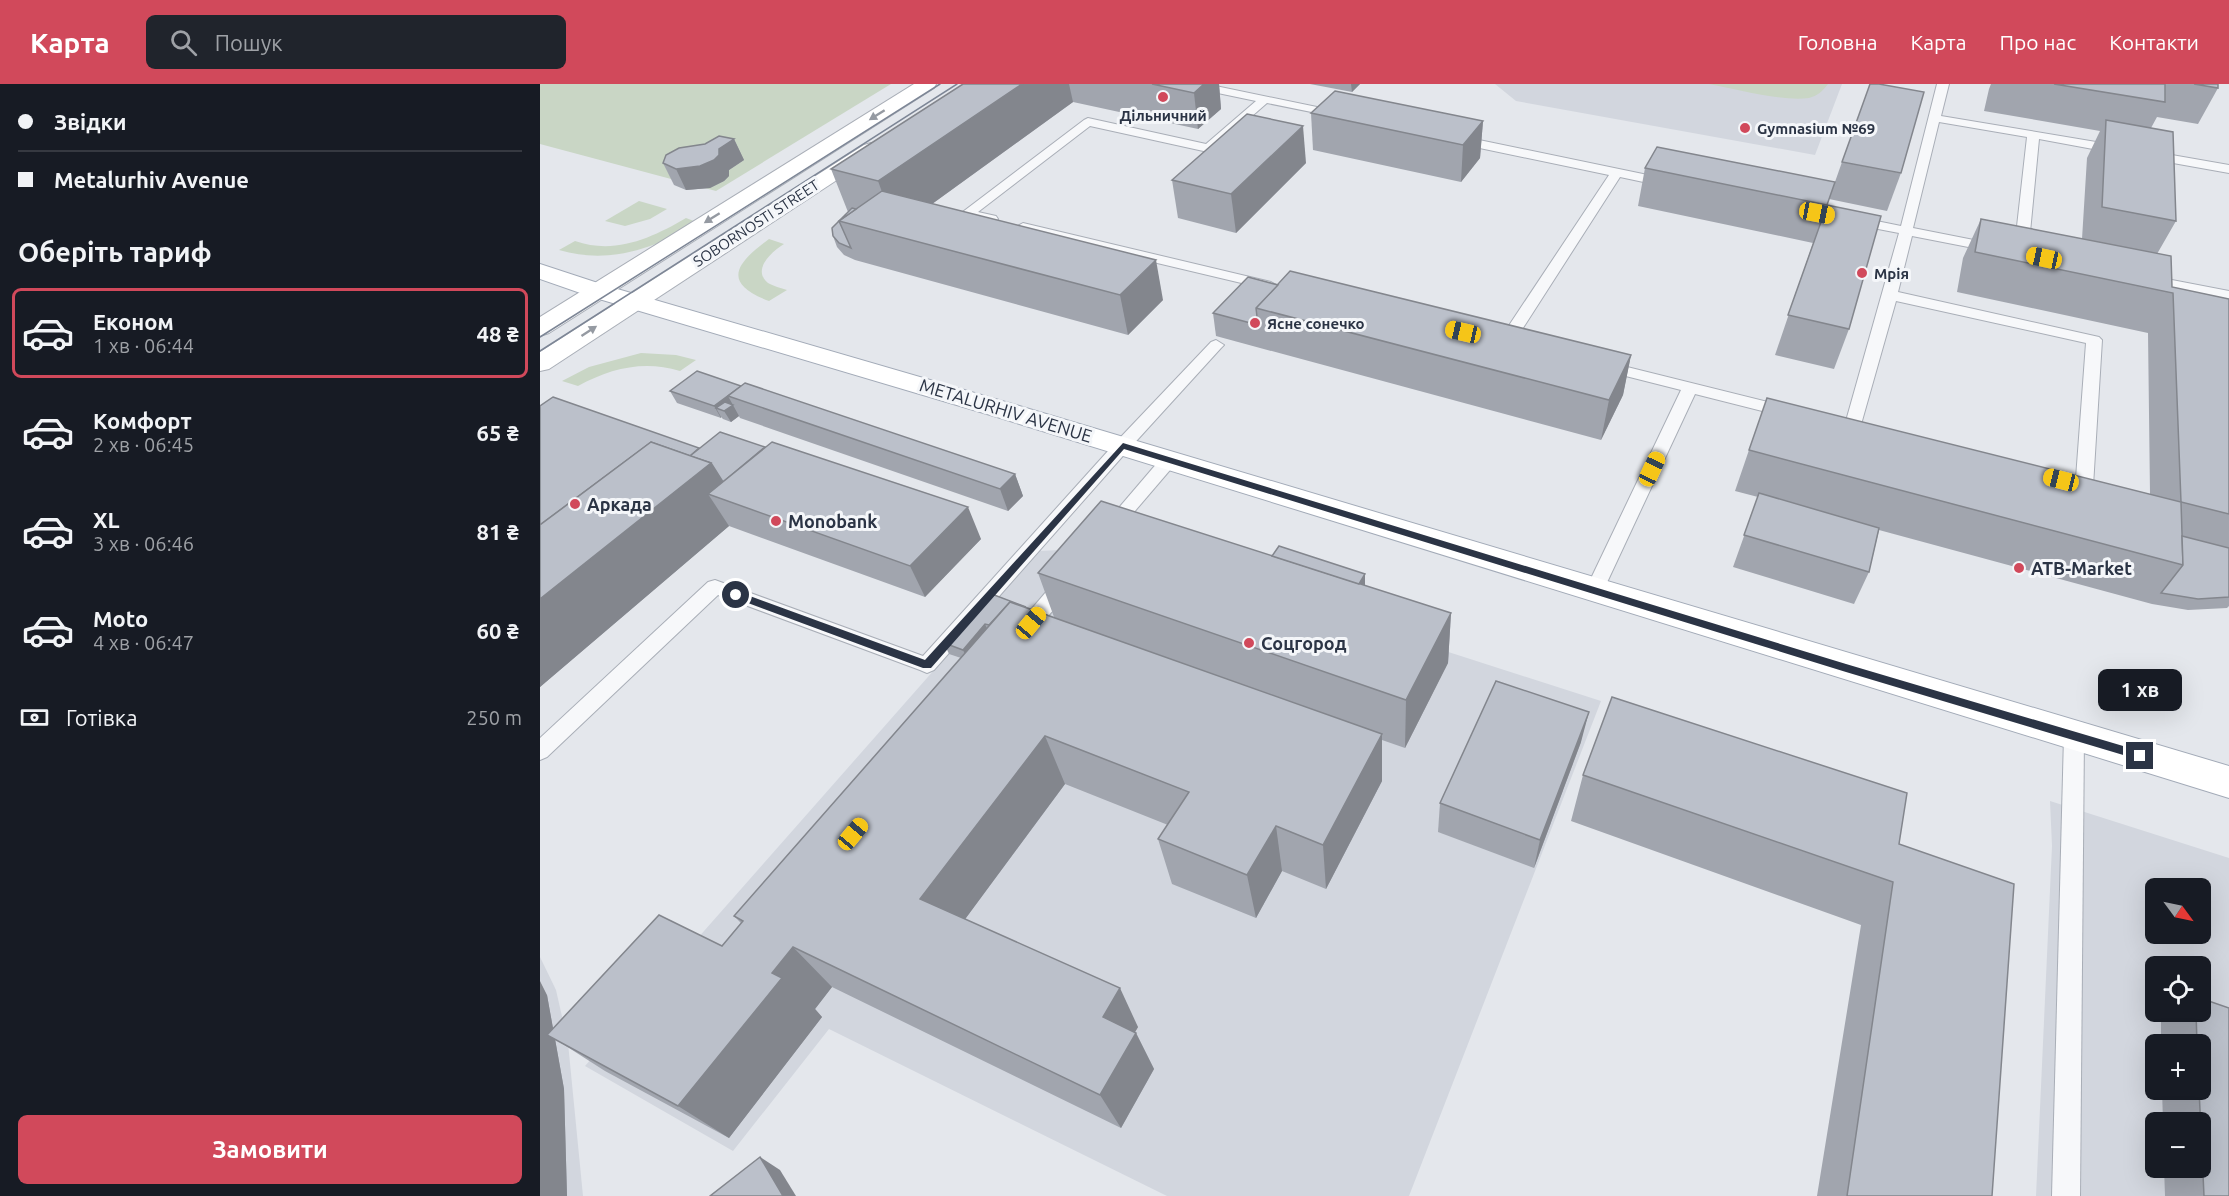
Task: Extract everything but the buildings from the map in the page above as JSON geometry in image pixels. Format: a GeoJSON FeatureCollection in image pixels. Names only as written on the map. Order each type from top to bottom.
{"type":"FeatureCollection","features":[{"type":"Feature","properties":{"kind":"main road","name":"SOBORNOSTI STREET"},"geometry":{"type":"LineString","coordinates":[[540,328],[927,84]]}},
{"type":"Feature","properties":{"kind":"main road","name":"SOBORNOSTI STREET"},"geometry":{"type":"LineString","coordinates":[[540,363],[885,140]]}},
{"type":"Feature","properties":{"kind":"main road","name":"METALURHIV AVENUE"},"geometry":{"type":"LineString","coordinates":[[540,271],[598,291],[1170,459],[1594,591],[2229,782]]}},
{"type":"Feature","properties":{"kind":"lane"},"geometry":{"type":"LineString","coordinates":[[1189,84],[1358,118]]}},
{"type":"Feature","properties":{"kind":"lane"},"geometry":{"type":"LineString","coordinates":[[1852,428],[1890,295],[1943,84]]}},
{"type":"Feature","properties":{"kind":"lane"},"geometry":{"type":"LineString","coordinates":[[1265,99],[1208,148],[1088,122],[967,214],[1282,289]]}},
{"type":"Feature","properties":{"kind":"lane"},"geometry":{"type":"LineString","coordinates":[[1935,118],[2229,169]]}},
{"type":"Feature","properties":{"kind":"lane"},"geometry":{"type":"LineString","coordinates":[[1837,217],[2026,254],[2033,135]]}},
{"type":"Feature","properties":{"kind":"lane"},"geometry":{"type":"LineString","coordinates":[[1440,136],[1685,187]]}},
{"type":"Feature","properties":{"kind":"lane"},"geometry":{"type":"LineString","coordinates":[[1506,342],[1616,173]]}},
{"type":"Feature","properties":{"kind":"lane"},"geometry":{"type":"LineString","coordinates":[[2136,277],[2229,295]]}},
{"type":"Feature","properties":{"kind":"lane"},"geometry":{"type":"LineString","coordinates":[[1890,295],[2094,340],[2084,486],[2049,477]]}},
{"type":"Feature","properties":{"kind":"lane"},"geometry":{"type":"LineString","coordinates":[[540,751],[715,587],[927,665],[1216,345]]}},
{"type":"Feature","properties":{"kind":"lane"},"geometry":{"type":"LineString","coordinates":[[1587,362],[1806,417]]}},
{"type":"Feature","properties":{"kind":"lane"},"geometry":{"type":"LineString","coordinates":[[1594,591],[1690,388]]}},
{"type":"Feature","properties":{"kind":"lane"},"geometry":{"type":"LineString","coordinates":[[1097,544],[1170,459]]}},
{"type":"Feature","properties":{"kind":"lane"},"geometry":{"type":"LineString","coordinates":[[1014,643],[1075,571]]}},
{"type":"Feature","properties":{"kind":"lane"},"geometry":{"type":"LineString","coordinates":[[2066,1196],[2074,736]]}},
{"type":"Feature","properties":{"kind":"shaded area","name":"Gymnasium №69"},"geometry":{"type":"Polygon","coordinates":[[[1495,84],[1842,84],[1815,155],[1516,101],[1495,84]]]}},
{"type":"Feature","properties":{"kind":"shaded area"},"geometry":{"type":"Polygon","coordinates":[[[1122,547],[1601,701],[1409,1196],[1167,1196],[829,1029],[733,1151],[585,1066],[1039,551],[1122,547]]]}},
{"type":"Feature","properties":{"kind":"shaded area"},"geometry":{"type":"Polygon","coordinates":[[[2050,801],[2229,858],[2229,1196],[2036,1196],[2052,846],[2050,801]]]}},
{"type":"Feature","properties":{"kind":"shaded area"},"geometry":{"type":"Polygon","coordinates":[[[540,957],[556,990],[568,1043],[583,1196],[540,1196],[540,957]]]}},
{"type":"Feature","properties":{"kind":"green space"},"geometry":{"type":"Polygon","coordinates":[[[540,84],[891,84],[716,191],[540,144],[540,84]]]}},
{"type":"Feature","properties":{"kind":"green space"},"geometry":{"type":"Polygon","coordinates":[[[1709,84],[1828,84],[1815,96],[1798,99],[1773,97],[1709,84]]]}},
{"type":"Feature","properties":{"kind":"green space"},"geometry":{"type":"Polygon","coordinates":[[[639,201],[667,209],[650,219],[625,226],[605,221],[639,201]]]}},
{"type":"Feature","properties":{"kind":"green space"},"geometry":{"type":"Polygon","coordinates":[[[686,218],[699,223],[666,240],[632,252],[596,256],[559,250],[575,241],[604,246],[633,242],[660,232],[686,218]]]}},
{"type":"Feature","properties":{"kind":"green space"},"geometry":{"type":"Polygon","coordinates":[[[769,239],[784,244],[765,261],[763,278],[770,284],[787,290],[769,301],[744,287],[739,280],[739,272],[748,256],[769,239]]]}},
{"type":"Feature","properties":{"kind":"green space"},"geometry":{"type":"Polygon","coordinates":[[[641,353],[676,355],[696,360],[680,371],[641,366],[615,370],[578,386],[562,381],[589,367],[641,353]]]}},
{"type":"Feature","properties":{"kind":"tram line"},"geometry":{"type":"LineString","coordinates":[[540,337],[940,84]]}},
{"type":"Feature","properties":{"kind":"tram line"},"geometry":{"type":"LineString","coordinates":[[540,351],[957,84]]}},
{"type":"Feature","properties":{"kind":"place","name":"Дільничний"},"geometry":{"type":"Point","coordinates":[1163,97]}},
{"type":"Feature","properties":{"kind":"place","name":"Gymnasium №69"},"geometry":{"type":"Point","coordinates":[1745,128]}},
{"type":"Feature","properties":{"kind":"place","name":"Мрія"},"geometry":{"type":"Point","coordinates":[1862,273]}},
{"type":"Feature","properties":{"kind":"place","name":"Ясне сонечко"},"geometry":{"type":"Point","coordinates":[1255,323]}},
{"type":"Feature","properties":{"kind":"place","name":"Аркада"},"geometry":{"type":"Point","coordinates":[575,504]}},
{"type":"Feature","properties":{"kind":"place","name":"Monobank"},"geometry":{"type":"Point","coordinates":[776,521]}},
{"type":"Feature","properties":{"kind":"place","name":"ATB-Market"},"geometry":{"type":"Point","coordinates":[2019,568]}},
{"type":"Feature","properties":{"kind":"place","name":"Соцгород"},"geometry":{"type":"Point","coordinates":[1249,643]}},
{"type":"Feature","properties":{"kind":"route"},"geometry":{"type":"LineString","coordinates":[[736,595],[927,665],[1123,446],[2140,756]]}}]}
